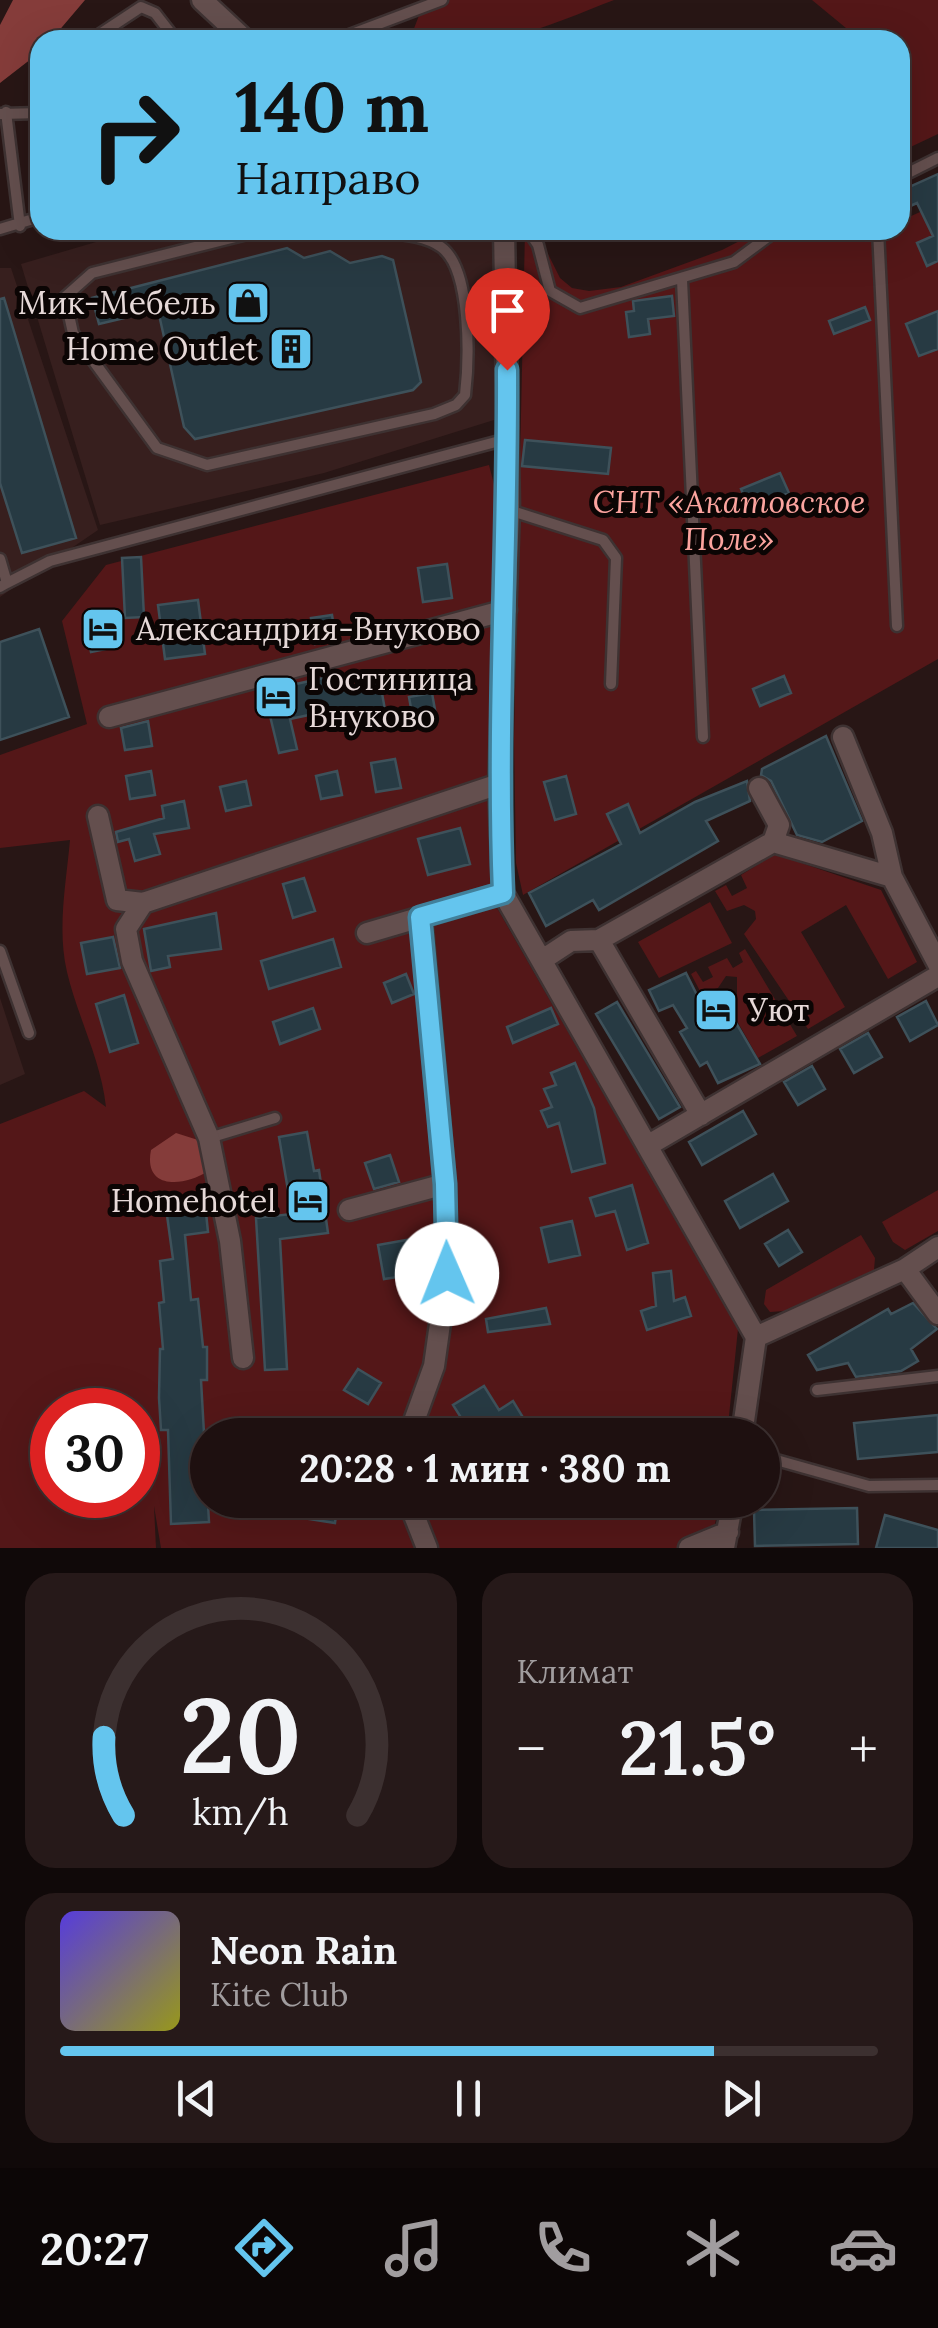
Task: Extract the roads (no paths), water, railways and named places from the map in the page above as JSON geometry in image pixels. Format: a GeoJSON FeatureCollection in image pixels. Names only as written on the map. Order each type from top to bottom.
{"type":"FeatureCollection","features":[{"type":"Feature","properties":{"kind":"street"},"geometry":{"type":"LineString","coordinates":[[202,0],[234,30]]}},
{"type":"Feature","properties":{"kind":"street"},"geometry":{"type":"LineString","coordinates":[[504,240],[508,510],[499,784],[503,893],[756,1337],[744,1418]]}},
{"type":"Feature","properties":{"kind":"street"},"geometry":{"type":"LineString","coordinates":[[108,717],[506,610]]}},
{"type":"Feature","properties":{"kind":"street"},"geometry":{"type":"LineString","coordinates":[[843,738],[882,833],[892,877],[938,964]]}},
{"type":"Feature","properties":{"kind":"street"},"geometry":{"type":"LineString","coordinates":[[98,816],[117,900],[143,903],[499,784]]}},
{"type":"Feature","properties":{"kind":"street"},"geometry":{"type":"LineString","coordinates":[[542,960],[571,941],[599,940],[772,842],[779,825],[760,788]]}},
{"type":"Feature","properties":{"kind":"street"},"geometry":{"type":"LineString","coordinates":[[772,842],[892,877]]}},
{"type":"Feature","properties":{"kind":"street"},"geometry":{"type":"LineString","coordinates":[[367,932],[503,893]]}},
{"type":"Feature","properties":{"kind":"street"},"geometry":{"type":"LineString","coordinates":[[143,903],[126,929],[132,961],[209,1138],[230,1241],[243,1358]]}},
{"type":"Feature","properties":{"kind":"street"},"geometry":{"type":"LineString","coordinates":[[415,1418],[434,1366],[443,1314],[445,1184],[420,917]]}},
{"type":"Feature","properties":{"kind":"street"},"geometry":{"type":"LineString","coordinates":[[599,940],[701,1114]]}},
{"type":"Feature","properties":{"kind":"street"},"geometry":{"type":"LineString","coordinates":[[648,1146],[938,976]]}},
{"type":"Feature","properties":{"kind":"street"},"geometry":{"type":"LineString","coordinates":[[349,1210],[445,1184]]}},
{"type":"Feature","properties":{"kind":"street"},"geometry":{"type":"LineString","coordinates":[[756,1337],[905,1269],[938,1248]]}},
{"type":"Feature","properties":{"kind":"street"},"geometry":{"type":"LineString","coordinates":[[905,1269],[938,1314]]}},
{"type":"Feature","properties":{"kind":"street"},"geometry":{"type":"LineString","coordinates":[[415,1518],[426,1548]]}},
{"type":"Feature","properties":{"kind":"street"},"geometry":{"type":"LineString","coordinates":[[688,1548],[726,1540]]}},
{"type":"Feature","properties":{"kind":"lane"},"geometry":{"type":"LineString","coordinates":[[362,30],[442,0]]}},
{"type":"Feature","properties":{"kind":"lane"},"geometry":{"type":"LineString","coordinates":[[106,30],[140,7],[154,13],[168,30]]}},
{"type":"Feature","properties":{"kind":"lane"},"geometry":{"type":"LineString","coordinates":[[20,226],[3,113],[30,114]]}},
{"type":"Feature","properties":{"kind":"lane"},"geometry":{"type":"LineString","coordinates":[[910,172],[938,158]]}},
{"type":"Feature","properties":{"kind":"lane"},"geometry":{"type":"LineString","coordinates":[[0,229],[30,222]]}},
{"type":"Feature","properties":{"kind":"lane"},"geometry":{"type":"LineString","coordinates":[[223,240],[92,273],[66,297],[74,333],[156,448],[208,465],[434,414],[456,405],[464,395],[463,285],[450,256],[424,240]]}},
{"type":"Feature","properties":{"kind":"lane"},"geometry":{"type":"LineString","coordinates":[[535,240],[550,291],[580,308],[734,262],[764,240]]}},
{"type":"Feature","properties":{"kind":"lane"},"geometry":{"type":"LineString","coordinates":[[878,240],[897,626]]}},
{"type":"Feature","properties":{"kind":"lane"},"geometry":{"type":"LineString","coordinates":[[682,280],[703,738]]}},
{"type":"Feature","properties":{"kind":"lane"},"geometry":{"type":"LineString","coordinates":[[0,559],[4,585],[50,561],[508,439]]}},
{"type":"Feature","properties":{"kind":"lane"},"geometry":{"type":"LineString","coordinates":[[508,510],[602,540],[616,558],[610,684]]}},
{"type":"Feature","properties":{"kind":"lane"},"geometry":{"type":"LineString","coordinates":[[0,950],[29,1033]]}},
{"type":"Feature","properties":{"kind":"lane"},"geometry":{"type":"LineString","coordinates":[[209,1138],[275,1118]]}},
{"type":"Feature","properties":{"kind":"lane"},"geometry":{"type":"LineString","coordinates":[[817,1390],[938,1376]]}},
{"type":"Feature","properties":{"kind":"lane"},"geometry":{"type":"LineString","coordinates":[[780,1461],[869,1486],[938,1485]]}},
{"type":"Feature","properties":{"kind":"place","name":"Мик-Мебель"},"geometry":{"type":"Point","coordinates":[248,303]}},
{"type":"Feature","properties":{"kind":"place","name":"Home Outlet"},"geometry":{"type":"Point","coordinates":[291,349]}},
{"type":"Feature","properties":{"kind":"place","name":"Александрия-Внуково"},"geometry":{"type":"Point","coordinates":[103,629]}},
{"type":"Feature","properties":{"kind":"place","name":"Гостиница Внуково"},"geometry":{"type":"Point","coordinates":[276,697]}},
{"type":"Feature","properties":{"kind":"place","name":"Уют"},"geometry":{"type":"Point","coordinates":[716,1010]}},
{"type":"Feature","properties":{"kind":"place","name":"Homehotel"},"geometry":{"type":"Point","coordinates":[308,1201]}},
{"type":"Feature","properties":{"kind":"park label","name":"СНТ «Акатовское Поле»"},"geometry":{"type":"Point","coordinates":[729,520]}}]}
